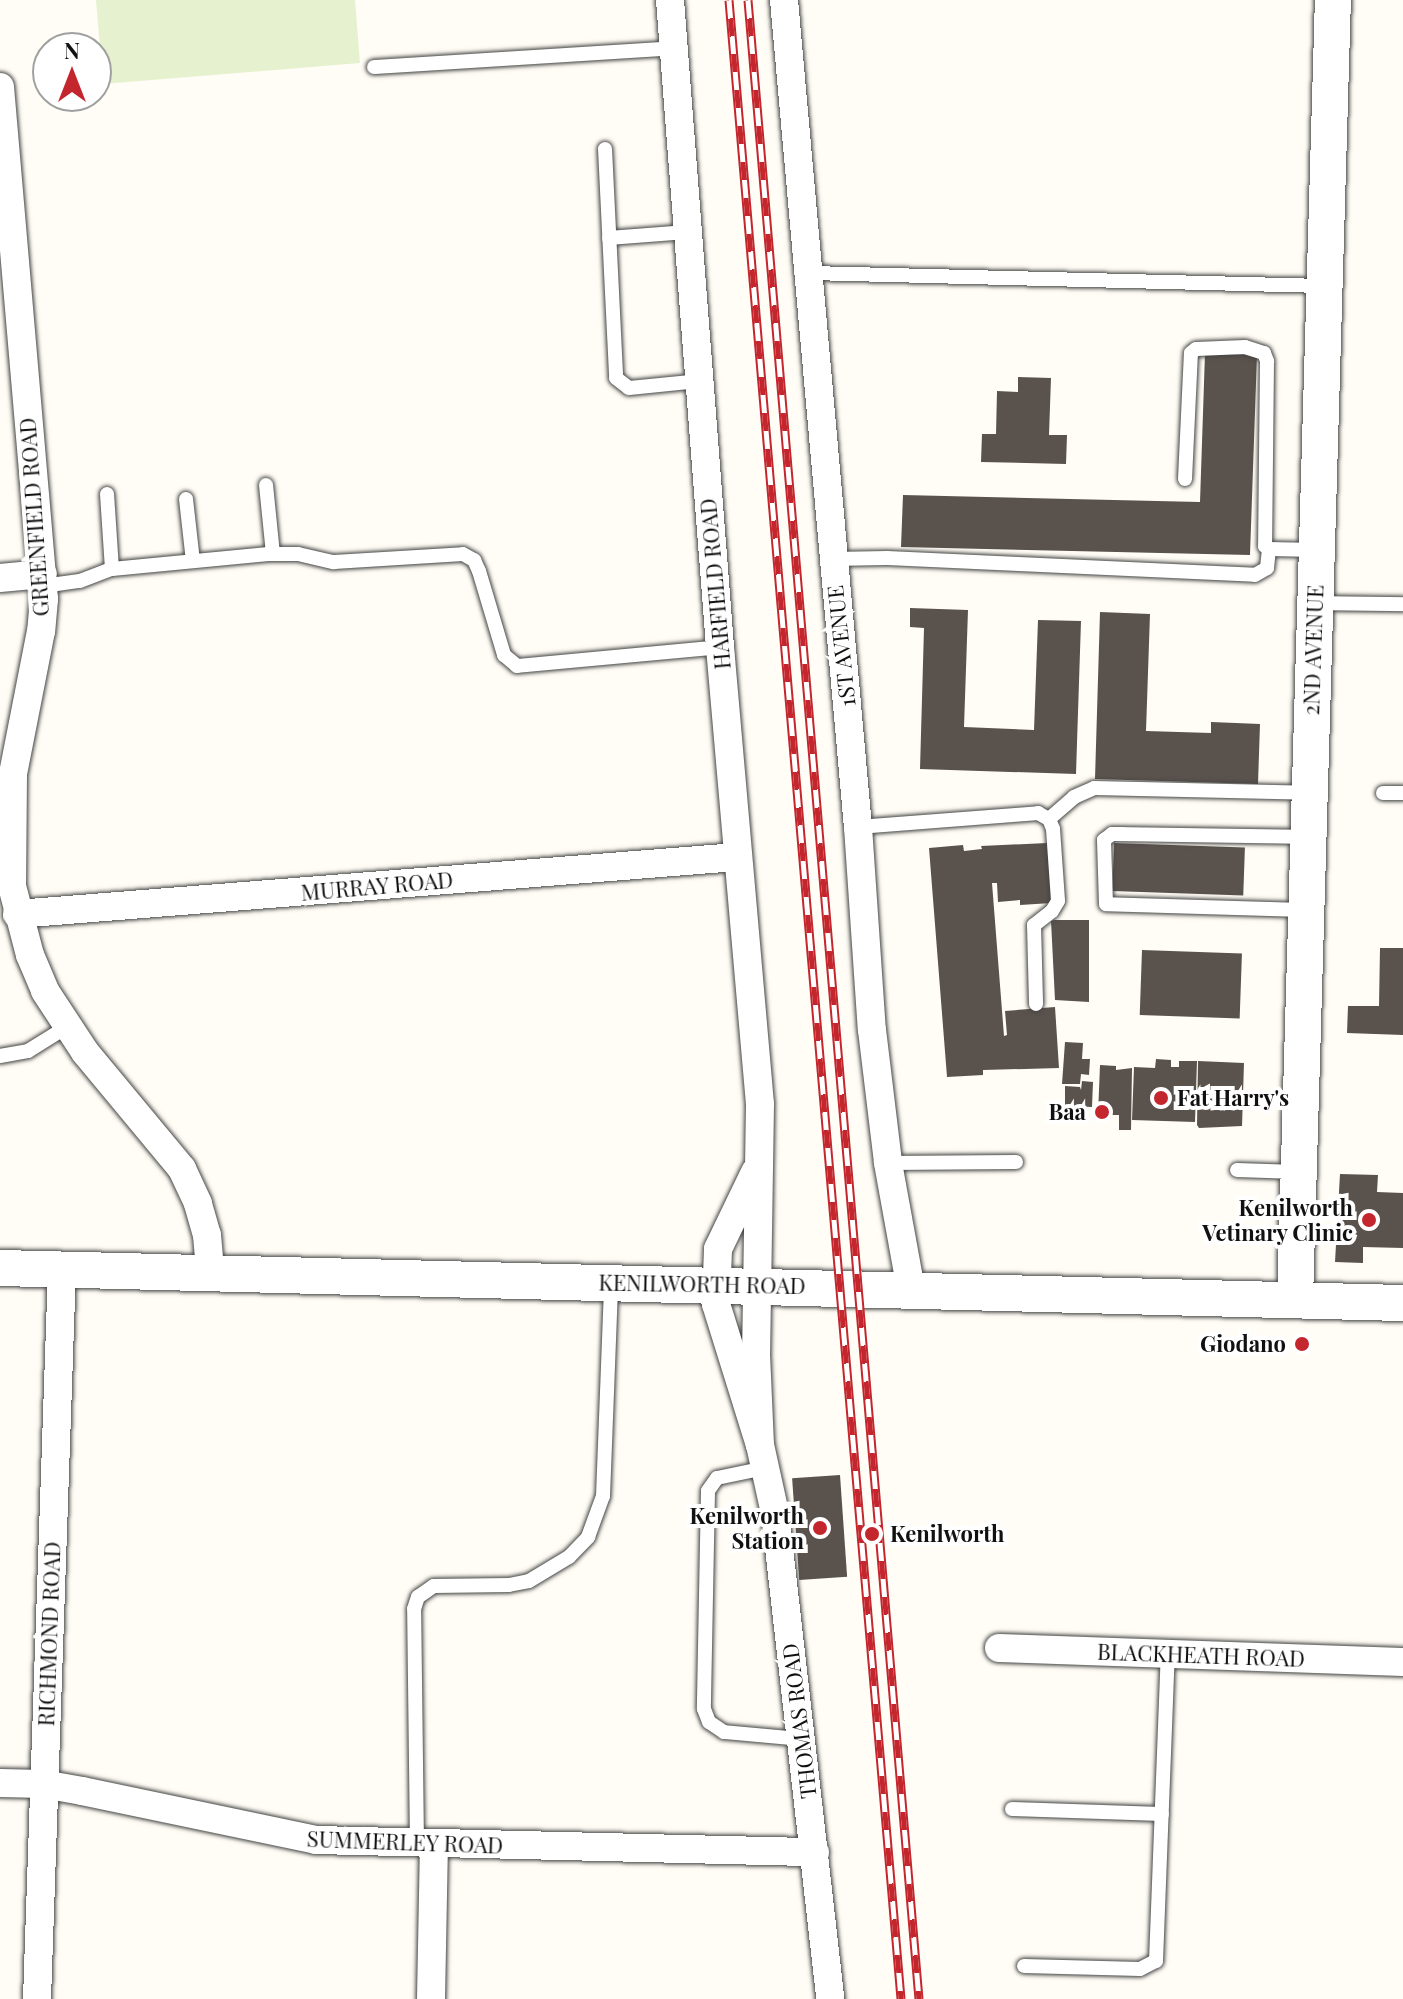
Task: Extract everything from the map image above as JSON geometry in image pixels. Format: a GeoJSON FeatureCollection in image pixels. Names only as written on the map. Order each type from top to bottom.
{"type":"FeatureCollection","features":[{"type":"Feature","properties":{"kind":"street","name":"HARFIELD ROAD"},"geometry":{"type":"LineString","coordinates":[[670,0],[737,857],[760,1104],[757,1285]]}},
{"type":"Feature","properties":{"kind":"street","name":"1ST AVENUE"},"geometry":{"type":"LineString","coordinates":[[784,0],[858,827],[872,1030],[888,1163],[911,1289]]}},
{"type":"Feature","properties":{"kind":"street","name":"2ND AVENUE"},"geometry":{"type":"LineString","coordinates":[[1295,1300],[1333,0]]}},
{"type":"Feature","properties":{"kind":"street","name":"GREENFIELD ROAD"},"geometry":{"type":"LineString","coordinates":[[0,87],[2,142],[43,580],[41,631],[12,786],[10,857],[17,914],[45,991],[68,1026],[182,1169],[198,1204],[207,1235],[210,1271]]}},
{"type":"Feature","properties":{"kind":"street"},"geometry":{"type":"LineString","coordinates":[[0,578],[43,580]]}},
{"type":"Feature","properties":{"kind":"street","name":"MURRAY ROAD"},"geometry":{"type":"LineString","coordinates":[[17,914],[737,857]]}},
{"type":"Feature","properties":{"kind":"street","name":"HARFIELD ROAD"},"geometry":{"type":"LineString","coordinates":[[714,1284],[718,1249],[758,1167]]}},
{"type":"Feature","properties":{"kind":"street","name":"KENILWORTH ROAD"},"geometry":{"type":"LineString","coordinates":[[0,1268],[1403,1303]]}},
{"type":"Feature","properties":{"kind":"street","name":"RICHMOND ROAD"},"geometry":{"type":"LineString","coordinates":[[37,1999],[62,1269]]}},
{"type":"Feature","properties":{"kind":"street","name":"THOMAS ROAD"},"geometry":{"type":"LineString","coordinates":[[714,1284],[731,1362],[763,1456],[775,1513],[830,1999]]}},
{"type":"Feature","properties":{"kind":"street","name":"THOMAS ROAD"},"geometry":{"type":"LineString","coordinates":[[757,1285],[763,1456]]}},
{"type":"Feature","properties":{"kind":"street","name":"BLACKHEATH ROAD"},"geometry":{"type":"LineString","coordinates":[[999,1648],[1403,1662]]}},
{"type":"Feature","properties":{"kind":"street","name":"SUMMERLEY ROAD"},"geometry":{"type":"LineString","coordinates":[[0,1783],[43,1784],[316,1840],[815,1852]]}},
{"type":"Feature","properties":{"kind":"street"},"geometry":{"type":"LineString","coordinates":[[426,1845],[431,1999]]}},
{"type":"Feature","properties":{"kind":"lane"},"geometry":{"type":"LineString","coordinates":[[374,67],[674,48]]}},
{"type":"Feature","properties":{"kind":"lane"},"geometry":{"type":"LineString","coordinates":[[605,149],[616,378],[629,388],[699,381]]}},
{"type":"Feature","properties":{"kind":"lane"},"geometry":{"type":"LineString","coordinates":[[609,238],[687,232]]}},
{"type":"Feature","properties":{"kind":"lane"},"geometry":{"type":"LineString","coordinates":[[810,273],[1324,286]]}},
{"type":"Feature","properties":{"kind":"lane"},"geometry":{"type":"LineString","coordinates":[[832,559],[887,558],[1255,575],[1267,568],[1269,549],[1264,543],[1267,361],[1264,353],[1245,347],[1196,349],[1191,353],[1185,479]]}},
{"type":"Feature","properties":{"kind":"lane"},"geometry":{"type":"LineString","coordinates":[[266,485],[273,554]]}},
{"type":"Feature","properties":{"kind":"lane"},"geometry":{"type":"LineString","coordinates":[[107,494],[112,569]]}},
{"type":"Feature","properties":{"kind":"lane"},"geometry":{"type":"LineString","coordinates":[[186,499],[193,561]]}},
{"type":"Feature","properties":{"kind":"lane"},"geometry":{"type":"LineString","coordinates":[[1269,549],[1316,550]]}},
{"type":"Feature","properties":{"kind":"lane"},"geometry":{"type":"LineString","coordinates":[[43,580],[80,581],[112,569],[273,554],[334,562],[468,555],[479,571],[504,655],[517,666],[720,647]]}},
{"type":"Feature","properties":{"kind":"lane"},"geometry":{"type":"LineString","coordinates":[[1315,603],[1403,604]]}},
{"type":"Feature","properties":{"kind":"lane"},"geometry":{"type":"LineString","coordinates":[[1049,819],[1074,797],[1094,788],[1308,793]]}},
{"type":"Feature","properties":{"kind":"lane"},"geometry":{"type":"LineString","coordinates":[[1383,793],[1403,793]]}},
{"type":"Feature","properties":{"kind":"lane"},"geometry":{"type":"LineString","coordinates":[[858,827],[1038,813],[1049,819],[1053,829],[1058,901],[1052,911],[1034,925],[1036,1004]]}},
{"type":"Feature","properties":{"kind":"lane"},"geometry":{"type":"LineString","coordinates":[[1305,910],[1106,904],[1104,840],[1112,834],[1308,837]]}},
{"type":"Feature","properties":{"kind":"lane"},"geometry":{"type":"LineString","coordinates":[[0,1056],[28,1051],[68,1026]]}},
{"type":"Feature","properties":{"kind":"lane"},"geometry":{"type":"LineString","coordinates":[[888,1163],[1016,1162]]}},
{"type":"Feature","properties":{"kind":"lane"},"geometry":{"type":"LineString","coordinates":[[1237,1170],[1297,1172]]}},
{"type":"Feature","properties":{"kind":"lane"},"geometry":{"type":"LineString","coordinates":[[426,1845],[414,1609],[418,1597],[434,1586],[529,1581],[569,1557],[588,1537],[603,1496],[611,1282]]}},
{"type":"Feature","properties":{"kind":"lane"},"geometry":{"type":"LineString","coordinates":[[763,1456],[717,1478],[708,1491],[704,1709],[709,1722],[724,1732],[801,1739]]}},
{"type":"Feature","properties":{"kind":"lane"},"geometry":{"type":"LineString","coordinates":[[1024,1966],[1140,1969],[1156,1961],[1168,1653]]}},
{"type":"Feature","properties":{"kind":"lane"},"geometry":{"type":"LineString","coordinates":[[1012,1809],[1162,1814]]}},
{"type":"Feature","properties":{"kind":"green space"},"geometry":{"type":"Polygon","coordinates":[[[96,0],[355,0],[360,63],[112,83],[112,32],[99,32],[96,0]]]}},
{"type":"Feature","properties":{"kind":"building"},"geometry":{"type":"Polygon","coordinates":[[[1205,353],[1257,355],[1250,555],[901,547],[903,495],[1200,502],[1205,353]]]}},
{"type":"Feature","properties":{"kind":"building"},"geometry":{"type":"Polygon","coordinates":[[[1018,377],[1051,378],[1049,435],[1067,435],[1066,464],[981,462],[982,434],[996,434],[997,391],[1018,392],[1018,377]]]}},
{"type":"Feature","properties":{"kind":"building"},"geometry":{"type":"Polygon","coordinates":[[[910,608],[968,610],[964,727],[1034,730],[1038,620],[1081,621],[1076,774],[920,769],[924,628],[910,627],[910,608]]]}},
{"type":"Feature","properties":{"kind":"building"},"geometry":{"type":"Polygon","coordinates":[[[1100,612],[1150,614],[1146,731],[1211,733],[1211,722],[1260,724],[1258,784],[1095,779],[1100,612]]]}},
{"type":"Feature","properties":{"kind":"building"},"geometry":{"type":"Polygon","coordinates":[[[1047,843],[1052,903],[1020,905],[1020,900],[998,902],[997,883],[992,883],[1004,1036],[1007,1035],[1005,1011],[1055,1007],[1059,1068],[983,1070],[983,1075],[947,1077],[929,848],[963,845],[964,851],[982,849],[981,846],[1047,843]]]}},
{"type":"Feature","properties":{"kind":"building"},"geometry":{"type":"Polygon","coordinates":[[[1114,843],[1245,848],[1243,896],[1112,891],[1114,843]]]}},
{"type":"Feature","properties":{"kind":"building"},"geometry":{"type":"Polygon","coordinates":[[[1089,920],[1089,1002],[1055,1000],[1051,921],[1089,920]]]}},
{"type":"Feature","properties":{"kind":"building"},"geometry":{"type":"Polygon","coordinates":[[[1380,948],[1403,948],[1403,1035],[1347,1033],[1348,1006],[1379,1006],[1380,948]]]}},
{"type":"Feature","properties":{"kind":"building"},"geometry":{"type":"Polygon","coordinates":[[[1142,950],[1242,953],[1240,1018],[1140,1015],[1142,950]]]}},
{"type":"Feature","properties":{"kind":"building"},"geometry":{"type":"Polygon","coordinates":[[[1065,1042],[1083,1043],[1082,1059],[1090,1059],[1089,1075],[1081,1074],[1080,1084],[1062,1084],[1065,1042]]]}},
{"type":"Feature","properties":{"kind":"building"},"geometry":{"type":"Polygon","coordinates":[[[1156,1059],[1171,1060],[1171,1067],[1179,1067],[1179,1061],[1197,1061],[1195,1122],[1132,1120],[1134,1067],[1155,1068],[1156,1059]]]}},
{"type":"Feature","properties":{"kind":"building"},"geometry":{"type":"Polygon","coordinates":[[[1198,1061],[1244,1063],[1242,1126],[1199,1128],[1198,1061]]]}},
{"type":"Feature","properties":{"kind":"building"},"geometry":{"type":"Polygon","coordinates":[[[1100,1065],[1116,1066],[1116,1070],[1132,1068],[1131,1130],[1119,1130],[1119,1115],[1098,1115],[1100,1065]]]}},
{"type":"Feature","properties":{"kind":"building"},"geometry":{"type":"Polygon","coordinates":[[[1082,1081],[1093,1082],[1092,1107],[1065,1106],[1065,1086],[1080,1087],[1081,1090],[1082,1081]]]}},
{"type":"Feature","properties":{"kind":"building","name":"Kenilworth Vetinary Clinic"},"geometry":{"type":"Polygon","coordinates":[[[1340,1174],[1378,1175],[1377,1192],[1403,1193],[1403,1248],[1363,1247],[1363,1263],[1335,1262],[1340,1174]]]}},
{"type":"Feature","properties":{"kind":"building","name":"Kenilworth Station"},"geometry":{"type":"Polygon","coordinates":[[[840,1475],[847,1577],[799,1580],[792,1478],[840,1475]]]}},
{"type":"Feature","properties":{"kind":"railway"},"geometry":{"type":"LineString","coordinates":[[729,0],[901,1999]]}},
{"type":"Feature","properties":{"kind":"railway"},"geometry":{"type":"LineString","coordinates":[[748,0],[919,1999]]}},
{"type":"Feature","properties":{"kind":"place","name":"Fat Harry's"},"geometry":{"type":"Point","coordinates":[1161,1098]}},
{"type":"Feature","properties":{"kind":"place","name":"Baa"},"geometry":{"type":"Point","coordinates":[1102,1112]}},
{"type":"Feature","properties":{"kind":"place","name":"Kenilworth Vetinary Clinic"},"geometry":{"type":"Point","coordinates":[1369,1220]}},
{"type":"Feature","properties":{"kind":"place","name":"Giodano"},"geometry":{"type":"Point","coordinates":[1302,1344]}},
{"type":"Feature","properties":{"kind":"place","name":"Kenilworth Station"},"geometry":{"type":"Point","coordinates":[820,1528]}},
{"type":"Feature","properties":{"kind":"place","name":"Kenilworth"},"geometry":{"type":"Point","coordinates":[872,1534]}}]}
